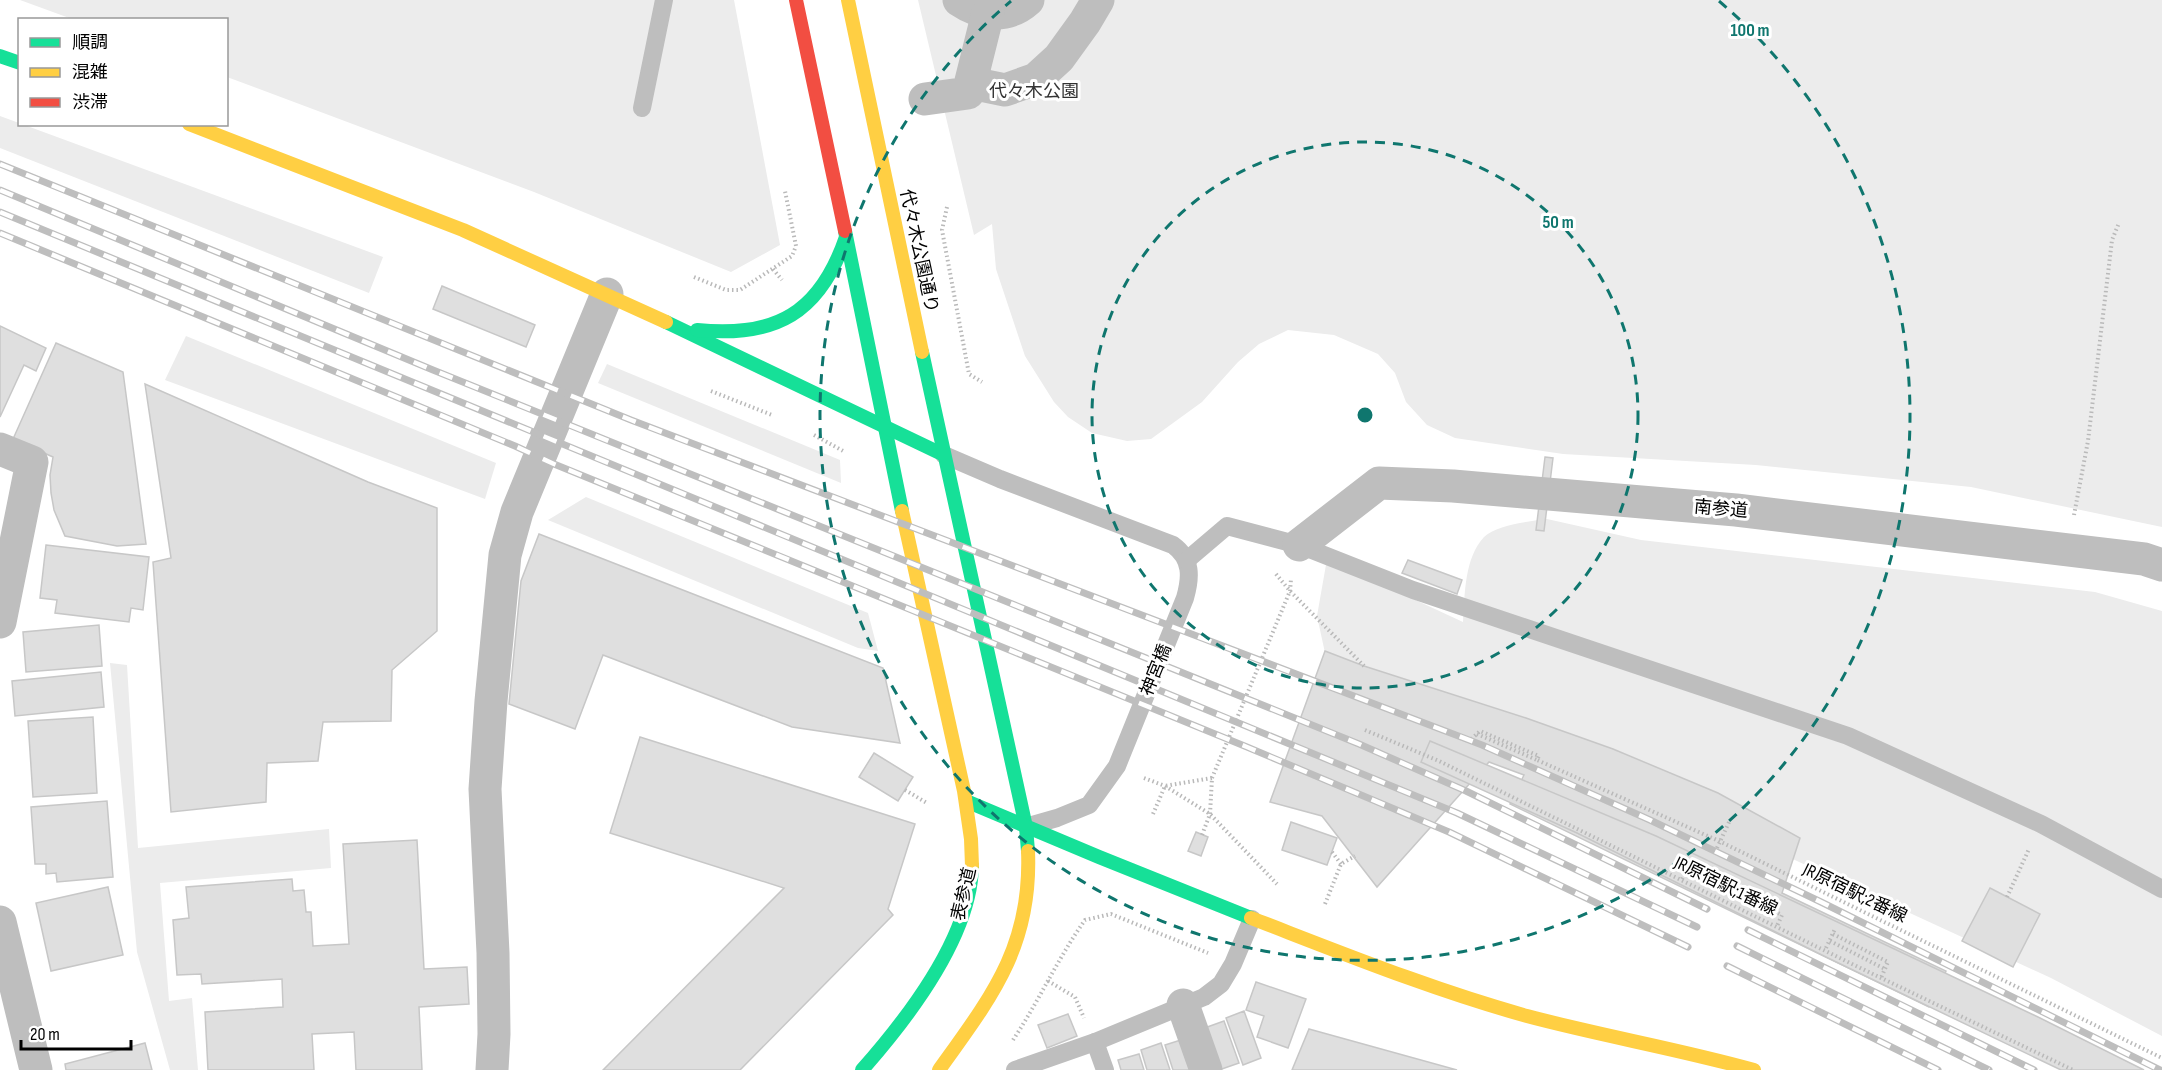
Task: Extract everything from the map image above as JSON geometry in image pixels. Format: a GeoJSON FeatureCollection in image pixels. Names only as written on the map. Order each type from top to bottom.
{"type":"FeatureCollection","features":[{"type":"Feature","properties":{"kind":"main road"},"geometry":{"type":"LineString","coordinates":[[796,0],[846,237],[882,426]]}},
{"type":"Feature","properties":{"kind":"main road","name":"代々木公園通り"},"geometry":{"type":"LineString","coordinates":[[848,0],[944,455],[1026,826]]}},
{"type":"Feature","properties":{"kind":"main road"},"geometry":{"type":"LineString","coordinates":[[0,56],[18,62]]}},
{"type":"Feature","properties":{"kind":"main road"},"geometry":{"type":"LineString","coordinates":[[194,126],[324,174],[502,246],[674,325],[944,455]]}},
{"type":"Feature","properties":{"kind":"main road"},"geometry":{"type":"LineString","coordinates":[[674,325],[725,333],[754,330],[783,320],[811,302],[828,281],[841,258],[846,237]]}},
{"type":"Feature","properties":{"kind":"main road","name":"表参道"},"geometry":{"type":"LineString","coordinates":[[862,1070],[905,1019],[936,969],[959,922],[972,873],[971,836],[966,801],[937,657],[882,426]]}},
{"type":"Feature","properties":{"kind":"main road"},"geometry":{"type":"LineString","coordinates":[[966,801],[1252,919],[1397,973],[1497,1007],[1674,1048],[1754,1070]]}},
{"type":"Feature","properties":{"kind":"main road"},"geometry":{"type":"LineString","coordinates":[[939,1070],[1003,975],[1017,942],[1028,894],[1030,866],[1026,826]]}},
{"type":"Feature","properties":{"kind":"street"},"geometry":{"type":"LineString","coordinates":[[925,99],[968,93],[971,83],[974,7],[1005,12],[1021,6],[1028,0]]}},
{"type":"Feature","properties":{"kind":"street"},"geometry":{"type":"LineString","coordinates":[[971,83],[1005,90],[1036,79],[1059,58],[1098,0]]}},
{"type":"Feature","properties":{"kind":"street"},"geometry":{"type":"LineString","coordinates":[[492,1070],[493,953],[485,789],[505,555],[517,512],[607,294]]}},
{"type":"Feature","properties":{"kind":"street"},"geometry":{"type":"LineString","coordinates":[[0,449],[32,462],[0,622]]}},
{"type":"Feature","properties":{"kind":"street","name":"南参道"},"geometry":{"type":"LineString","coordinates":[[1299,545],[1379,483],[1453,486],[1736,510],[2144,559],[2162,565]]}},
{"type":"Feature","properties":{"kind":"street"},"geometry":{"type":"LineString","coordinates":[[0,922],[36,1070]]}},
{"type":"Feature","properties":{"kind":"street"},"geometry":{"type":"LineString","coordinates":[[1183,1005],[1206,1070]]}},
{"type":"Feature","properties":{"kind":"lane"},"geometry":{"type":"LineString","coordinates":[[642,108],[664,0]]}},
{"type":"Feature","properties":{"kind":"lane"},"geometry":{"type":"LineString","coordinates":[[944,455],[1000,479],[1173,545],[1187,560],[1227,526],[1299,545],[1413,590],[1848,736],[2041,824],[2162,890]]}},
{"type":"Feature","properties":{"kind":"lane","name":"神宮橋"},"geometry":{"type":"LineString","coordinates":[[1026,826],[1057,818],[1089,805],[1117,766],[1185,598],[1190,578],[1187,560]]}},
{"type":"Feature","properties":{"kind":"lane"},"geometry":{"type":"LineString","coordinates":[[1015,1070],[1095,1042],[1204,997],[1221,984],[1233,964],[1252,919]]}},
{"type":"Feature","properties":{"kind":"lane"},"geometry":{"type":"LineString","coordinates":[[1095,1042],[1105,1070]]}},
{"type":"Feature","properties":{"kind":"path"},"geometry":{"type":"LineString","coordinates":[[694,277],[726,290],[740,290],[792,256],[796,246],[785,191]]}},
{"type":"Feature","properties":{"kind":"path"},"geometry":{"type":"LineString","coordinates":[[947,207],[942,230],[969,374],[982,381]]}},
{"type":"Feature","properties":{"kind":"path"},"geometry":{"type":"LineString","coordinates":[[2067,550],[2088,441],[2112,240],[2119,223]]}},
{"type":"Feature","properties":{"kind":"path"},"geometry":{"type":"LineString","coordinates":[[711,391],[782,419]]}},
{"type":"Feature","properties":{"kind":"path"},"geometry":{"type":"LineString","coordinates":[[1202,835],[1210,813],[1212,778],[1290,591],[1299,545]]}},
{"type":"Feature","properties":{"kind":"path"},"geometry":{"type":"LineString","coordinates":[[1272,570],[1365,666]]}},
{"type":"Feature","properties":{"kind":"path","name":"JR原宿駅;1番線"},"geometry":{"type":"LineString","coordinates":[[1365,730],[1439,761],[2073,1070]]}},
{"type":"Feature","properties":{"kind":"path","name":"JR原宿駅;2番線"},"geometry":{"type":"LineString","coordinates":[[1468,742],[1479,732],[1538,758],[1719,841],[2162,1058]]}},
{"type":"Feature","properties":{"kind":"path"},"geometry":{"type":"LineString","coordinates":[[1144,778],[1164,786],[1210,813],[1277,884]]}},
{"type":"Feature","properties":{"kind":"path"},"geometry":{"type":"LineString","coordinates":[[1164,786],[1212,778]]}},
{"type":"Feature","properties":{"kind":"path"},"geometry":{"type":"LineString","coordinates":[[1154,814],[1164,786]]}},
{"type":"Feature","properties":{"kind":"path"},"geometry":{"type":"LineString","coordinates":[[905,789],[927,803]]}},
{"type":"Feature","properties":{"kind":"path"},"geometry":{"type":"LineString","coordinates":[[1717,848],[1730,820],[1719,841]]}},
{"type":"Feature","properties":{"kind":"path"},"geometry":{"type":"LineString","coordinates":[[2007,897],[2041,824]]}},
{"type":"Feature","properties":{"kind":"path"},"geometry":{"type":"LineString","coordinates":[[1332,852],[1341,864]]}},
{"type":"Feature","properties":{"kind":"path"},"geometry":{"type":"LineString","coordinates":[[1325,904],[1341,864],[1355,856]]}},
{"type":"Feature","properties":{"kind":"path"},"geometry":{"type":"LineString","coordinates":[[1682,879],[1687,869],[1764,906],[1782,915],[1777,926]]}},
{"type":"Feature","properties":{"kind":"path"},"geometry":{"type":"LineString","coordinates":[[1008,1047],[1028,1018],[1070,941],[1085,920],[1111,914],[1233,964]]}},
{"type":"Feature","properties":{"kind":"path"},"geometry":{"type":"LineString","coordinates":[[1826,948],[1835,929]]}},
{"type":"Feature","properties":{"kind":"path"},"geometry":{"type":"LineString","coordinates":[[1833,934],[1888,962],[1881,978]]}},
{"type":"Feature","properties":{"kind":"path"},"geometry":{"type":"LineString","coordinates":[[1830,941],[1885,969]]}},
{"type":"Feature","properties":{"kind":"path"},"geometry":{"type":"LineString","coordinates":[[1048,981],[1075,997],[1085,1021],[1079,1023]]}},
{"type":"Feature","properties":{"kind":"green space"},"geometry":{"type":"Polygon","coordinates":[[[20,0],[734,0],[780,245],[731,272],[534,192],[228,77],[228,18],[69,18],[20,0]]]}},
{"type":"Feature","properties":{"kind":"green space","name":"代々木公園"},"geometry":{"type":"Polygon","coordinates":[[[918,0],[2162,0],[2162,527],[1971,487],[1756,465],[1563,454],[1455,438],[1427,425],[1406,402],[1395,373],[1378,354],[1334,335],[1288,330],[1259,344],[1238,362],[1202,402],[1151,439],[1127,441],[1092,433],[1068,417],[1054,402],[1025,356],[996,269],[992,224],[974,235],[918,0]]]}},
{"type":"Feature","properties":{"kind":"green space"},"geometry":{"type":"Polygon","coordinates":[[[0,116],[18,123],[18,126],[27,126],[383,257],[369,293],[0,148],[0,116]]]}},
{"type":"Feature","properties":{"kind":"green space"},"geometry":{"type":"Polygon","coordinates":[[[186,336],[496,463],[485,499],[165,380],[186,336]]]}},
{"type":"Feature","properties":{"kind":"green space"},"geometry":{"type":"Polygon","coordinates":[[[607,364],[840,460],[841,483],[598,383],[607,364]]]}},
{"type":"Feature","properties":{"kind":"green space"},"geometry":{"type":"Polygon","coordinates":[[[586,497],[868,613],[878,651],[858,648],[548,520],[586,497]]]}},
{"type":"Feature","properties":{"kind":"green space"},"geometry":{"type":"Polygon","coordinates":[[[1547,519],[1641,540],[2095,592],[2162,611],[2162,1036],[2051,978],[1541,743],[1330,676],[1317,616],[1327,559],[1463,622],[1469,566],[1477,546],[1484,537],[1497,529],[1547,519]]]}},
{"type":"Feature","properties":{"kind":"green space"},"geometry":{"type":"Polygon","coordinates":[[[110,663],[127,665],[138,848],[329,829],[331,868],[160,883],[169,1001],[192,998],[198,1070],[170,1070],[137,952],[110,663]]]}},
{"type":"Feature","properties":{"kind":"building"},"geometry":{"type":"Polygon","coordinates":[[[442,286],[535,325],[526,347],[433,309],[442,286]]]}},
{"type":"Feature","properties":{"kind":"building"},"geometry":{"type":"Polygon","coordinates":[[[0,326],[46,348],[36,371],[24,365],[0,417],[0,326]]]}},
{"type":"Feature","properties":{"kind":"building"},"geometry":{"type":"Polygon","coordinates":[[[56,343],[123,372],[146,544],[117,546],[65,536],[54,510],[51,493],[50,475],[53,457],[13,439],[56,343]]]}},
{"type":"Feature","properties":{"kind":"building"},"geometry":{"type":"Polygon","coordinates":[[[145,384],[368,482],[437,508],[437,631],[392,670],[391,721],[323,722],[318,761],[267,763],[266,802],[171,812],[153,562],[171,558],[145,384]]]}},
{"type":"Feature","properties":{"kind":"building"},"geometry":{"type":"Polygon","coordinates":[[[1545,457],[1553,458],[1544,531],[1536,530],[1545,457]]]}},
{"type":"Feature","properties":{"kind":"building"},"geometry":{"type":"Polygon","coordinates":[[[539,534],[883,668],[900,743],[792,727],[603,655],[575,729],[509,704],[521,581],[539,534]]]}},
{"type":"Feature","properties":{"kind":"building"},"geometry":{"type":"Polygon","coordinates":[[[46,545],[149,557],[143,610],[131,608],[129,622],[55,613],[57,600],[40,598],[46,545]]]}},
{"type":"Feature","properties":{"kind":"building"},"geometry":{"type":"Polygon","coordinates":[[[1408,560],[1462,580],[1457,594],[1402,573],[1408,560]]]}},
{"type":"Feature","properties":{"kind":"building"},"geometry":{"type":"Polygon","coordinates":[[[99,625],[102,666],[26,672],[23,632],[99,625]]]}},
{"type":"Feature","properties":{"kind":"building"},"geometry":{"type":"Polygon","coordinates":[[[1325,651],[1613,749],[1718,793],[1800,838],[1782,893],[1946,971],[1941,982],[1959,990],[1952,1005],[1934,997],[1929,1007],[1510,804],[1524,775],[1489,762],[1377,887],[1322,816],[1270,802],[1325,651]]]}},
{"type":"Feature","properties":{"kind":"building"},"geometry":{"type":"Polygon","coordinates":[[[101,672],[104,707],[15,716],[12,681],[101,672]]]}},
{"type":"Feature","properties":{"kind":"building"},"geometry":{"type":"Polygon","coordinates":[[[93,717],[97,793],[33,797],[28,721],[93,717]]]}},
{"type":"Feature","properties":{"kind":"building"},"geometry":{"type":"Polygon","coordinates":[[[640,737],[915,824],[888,909],[893,915],[740,1070],[603,1070],[784,888],[610,833],[640,737]]]}},
{"type":"Feature","properties":{"kind":"building"},"geometry":{"type":"Polygon","coordinates":[[[1430,741],[1656,836],[2038,1017],[2144,1070],[2061,1070],[1828,958],[1577,833],[1421,762],[1430,741]]]}},
{"type":"Feature","properties":{"kind":"building"},"geometry":{"type":"Polygon","coordinates":[[[874,753],[913,777],[898,801],[859,777],[874,753]]]}},
{"type":"Feature","properties":{"kind":"building"},"geometry":{"type":"Polygon","coordinates":[[[107,801],[113,877],[57,882],[56,873],[46,874],[46,864],[35,864],[31,807],[107,801]]]}},
{"type":"Feature","properties":{"kind":"building"},"geometry":{"type":"Polygon","coordinates":[[[1291,822],[1337,838],[1327,865],[1282,850],[1291,822]]]}},
{"type":"Feature","properties":{"kind":"building"},"geometry":{"type":"Polygon","coordinates":[[[1196,832],[1208,837],[1201,856],[1188,851],[1196,832]]]}},
{"type":"Feature","properties":{"kind":"building"},"geometry":{"type":"Polygon","coordinates":[[[417,840],[424,969],[467,967],[469,1004],[419,1007],[422,1070],[356,1070],[354,1032],[312,1034],[314,1070],[208,1070],[205,1012],[283,1007],[282,979],[202,984],[201,974],[177,975],[173,920],[189,918],[186,887],[292,879],[293,891],[304,890],[306,912],[311,912],[313,946],[349,944],[343,844],[417,840]]]}},
{"type":"Feature","properties":{"kind":"building"},"geometry":{"type":"Polygon","coordinates":[[[108,887],[123,955],[51,971],[36,903],[108,887]]]}},
{"type":"Feature","properties":{"kind":"building"},"geometry":{"type":"Polygon","coordinates":[[[1990,888],[2040,914],[2013,967],[1962,941],[1990,888]]]}},
{"type":"Feature","properties":{"kind":"building"},"geometry":{"type":"Polygon","coordinates":[[[1256,982],[1306,999],[1288,1048],[1257,1037],[1264,1016],[1246,1010],[1256,982]]]}},
{"type":"Feature","properties":{"kind":"building"},"geometry":{"type":"Polygon","coordinates":[[[1244,1011],[1261,1058],[1243,1065],[1226,1018],[1244,1011]]]}},
{"type":"Feature","properties":{"kind":"building"},"geometry":{"type":"Polygon","coordinates":[[[1068,1014],[1077,1036],[1047,1048],[1038,1025],[1068,1014]]]}},
{"type":"Feature","properties":{"kind":"building"},"geometry":{"type":"Polygon","coordinates":[[[1224,1021],[1239,1063],[1219,1070],[1199,1030],[1224,1021]]]}},
{"type":"Feature","properties":{"kind":"building"},"geometry":{"type":"Polygon","coordinates":[[[1309,1029],[1457,1070],[1292,1070],[1309,1029]]]}},
{"type":"Feature","properties":{"kind":"building"},"geometry":{"type":"Polygon","coordinates":[[[1184,1039],[1193,1070],[1173,1070],[1165,1045],[1184,1039]]]}},
{"type":"Feature","properties":{"kind":"building"},"geometry":{"type":"Polygon","coordinates":[[[145,1043],[152,1070],[66,1070],[65,1064],[145,1043]]]}},
{"type":"Feature","properties":{"kind":"building"},"geometry":{"type":"Polygon","coordinates":[[[1161,1043],[1170,1070],[1147,1070],[1141,1050],[1161,1043]]]}},
{"type":"Feature","properties":{"kind":"building"},"geometry":{"type":"Polygon","coordinates":[[[1139,1054],[1144,1070],[1121,1070],[1118,1060],[1139,1054]]]}},
{"type":"Feature","properties":{"kind":"railway"},"geometry":{"type":"LineString","coordinates":[[0,164],[631,420],[1482,745],[1650,820],[2160,1070]]}},
{"type":"Feature","properties":{"kind":"railway"},"geometry":{"type":"LineString","coordinates":[[0,190],[433,370],[1359,744],[1466,791],[1707,909]]}},
{"type":"Feature","properties":{"kind":"railway"},"geometry":{"type":"LineString","coordinates":[[0,212],[1457,813],[1697,927]]}},
{"type":"Feature","properties":{"kind":"railway"},"geometry":{"type":"LineString","coordinates":[[0,233],[554,464],[1449,832],[1688,947]]}},
{"type":"Feature","properties":{"kind":"railway"},"geometry":{"type":"LineString","coordinates":[[1748,930],[2034,1070]]}},
{"type":"Feature","properties":{"kind":"railway"},"geometry":{"type":"LineString","coordinates":[[1737,946],[1989,1070]]}},
{"type":"Feature","properties":{"kind":"railway"},"geometry":{"type":"LineString","coordinates":[[1727,966],[1938,1070]]}},
{"type":"Feature","properties":{"kind":"traffic: fast"},"geometry":{"type":"LineString","coordinates":[[0,56],[18,62]]}},
{"type":"Feature","properties":{"kind":"traffic: fast"},"geometry":{"type":"LineString","coordinates":[[845,231],[902,511]]}},
{"type":"Feature","properties":{"kind":"traffic: fast"},"geometry":{"type":"LineString","coordinates":[[697,330],[750,330],[772,324],[791,315],[808,302],[823,285],[846,237]]}},
{"type":"Feature","properties":{"kind":"traffic: fast"},"geometry":{"type":"LineString","coordinates":[[666,322],[944,455]]}},
{"type":"Feature","properties":{"kind":"traffic: fast"},"geometry":{"type":"LineString","coordinates":[[922,352],[1026,827],[1028,851]]}},
{"type":"Feature","properties":{"kind":"traffic: fast"},"geometry":{"type":"LineString","coordinates":[[966,801],[1251,918]]}},
{"type":"Feature","properties":{"kind":"traffic: fast"},"geometry":{"type":"LineString","coordinates":[[862,1070],[916,1002],[949,948],[961,921],[969,893],[972,866]]}},
{"type":"Feature","properties":{"kind":"traffic: slow"},"geometry":{"type":"LineString","coordinates":[[848,0],[922,352]]}},
{"type":"Feature","properties":{"kind":"traffic: slow"},"geometry":{"type":"LineString","coordinates":[[194,126],[463,230],[666,322]]}},
{"type":"Feature","properties":{"kind":"traffic: slow"},"geometry":{"type":"LineString","coordinates":[[902,511],[964,791],[971,839],[972,866]]}},
{"type":"Feature","properties":{"kind":"traffic: slow"},"geometry":{"type":"LineString","coordinates":[[939,1070],[992,993],[1016,943],[1027,885],[1028,851]]}},
{"type":"Feature","properties":{"kind":"traffic: slow"},"geometry":{"type":"LineString","coordinates":[[1251,918],[1388,970],[1492,1006],[1754,1070]]}},
{"type":"Feature","properties":{"kind":"traffic: jam"},"geometry":{"type":"LineString","coordinates":[[796,0],[845,231]]}}]}
